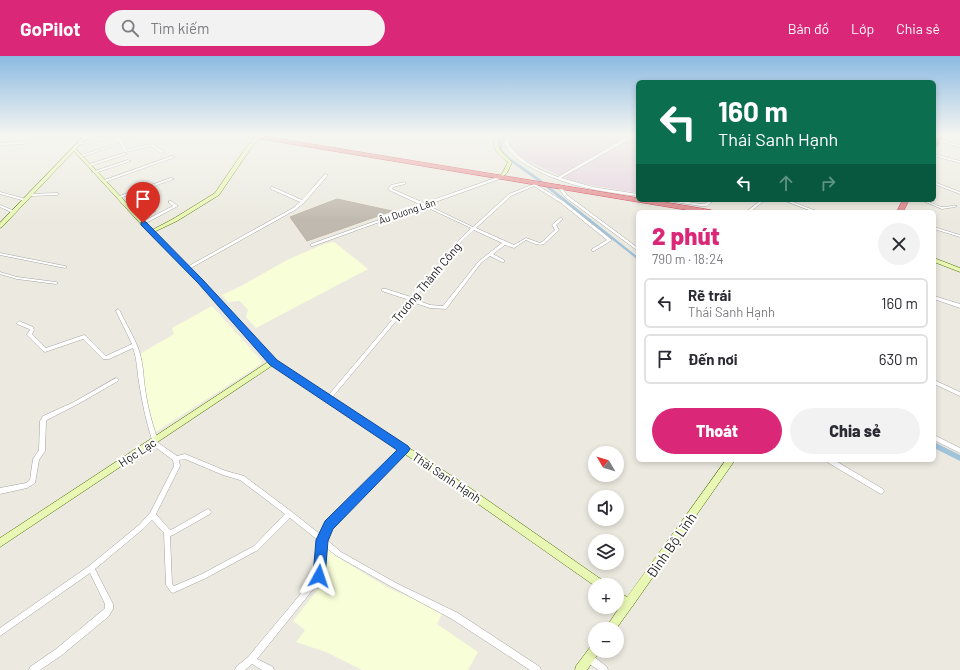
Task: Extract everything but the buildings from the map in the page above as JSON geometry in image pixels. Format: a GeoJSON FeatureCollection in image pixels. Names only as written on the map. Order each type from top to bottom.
{"type":"FeatureCollection","features":[{"type":"Feature","properties":{"kind":"highway"},"geometry":{"type":"LineString","coordinates":[[424,164],[539,184],[596,190],[636,199]]}},
{"type":"Feature","properties":{"kind":"highway"},"geometry":{"type":"LineString","coordinates":[[658,202],[678,204],[703,210]]}},
{"type":"Feature","properties":{"kind":"street"},"geometry":{"type":"LineString","coordinates":[[1,224],[59,164]]}},
{"type":"Feature","properties":{"kind":"street"},"geometry":{"type":"LineString","coordinates":[[89,165],[93,164]]}},
{"type":"Feature","properties":{"kind":"street"},"geometry":{"type":"LineString","coordinates":[[94,172],[121,164]]}},
{"type":"Feature","properties":{"kind":"street"},"geometry":{"type":"LineString","coordinates":[[104,181],[154,164]]}},
{"type":"Feature","properties":{"kind":"street"},"geometry":{"type":"LineString","coordinates":[[151,232],[180,217],[216,194],[237,164]]}},
{"type":"Feature","properties":{"kind":"street"},"geometry":{"type":"LineString","coordinates":[[501,177],[505,173],[509,164]]}},
{"type":"Feature","properties":{"kind":"street"},"geometry":{"type":"LineString","coordinates":[[528,164],[559,178],[596,190],[636,195]]}},
{"type":"Feature","properties":{"kind":"street"},"geometry":{"type":"LineString","coordinates":[[559,178],[584,164]]}},
{"type":"Feature","properties":{"kind":"street","name":"Thái Sanh Hạnh"},"geometry":{"type":"LineString","coordinates":[[89,165],[151,232],[188,268],[273,362],[467,491],[592,578]]}},
{"type":"Feature","properties":{"kind":"street"},"geometry":{"type":"LineString","coordinates":[[188,268],[269,224],[303,202],[326,175]]}},
{"type":"Feature","properties":{"kind":"street","name":"Âu Dương Lân"},"geometry":{"type":"LineString","coordinates":[[312,244],[501,177]]}},
{"type":"Feature","properties":{"kind":"street"},"geometry":{"type":"LineString","coordinates":[[119,197],[172,179]]}},
{"type":"Feature","properties":{"kind":"street"},"geometry":{"type":"LineString","coordinates":[[404,183],[392,186],[390,189],[472,229],[514,247],[527,238],[540,244],[557,230],[554,225],[561,219]]}},
{"type":"Feature","properties":{"kind":"street"},"geometry":{"type":"LineString","coordinates":[[539,184],[610,240],[593,250]]}},
{"type":"Feature","properties":{"kind":"street","name":"Trương Thành Công"},"geometry":{"type":"LineString","coordinates":[[328,399],[472,229],[512,194],[539,184]]}},
{"type":"Feature","properties":{"kind":"street"},"geometry":{"type":"LineString","coordinates":[[936,184],[960,192]]}},
{"type":"Feature","properties":{"kind":"street"},"geometry":{"type":"LineString","coordinates":[[557,186],[566,196],[636,248]]}},
{"type":"Feature","properties":{"kind":"street"},"geometry":{"type":"LineString","coordinates":[[272,188],[303,202]]}},
{"type":"Feature","properties":{"kind":"street"},"geometry":{"type":"LineString","coordinates":[[0,193],[25,200]]}},
{"type":"Feature","properties":{"kind":"street"},"geometry":{"type":"LineString","coordinates":[[30,195],[57,194]]}},
{"type":"Feature","properties":{"kind":"street"},"geometry":{"type":"LineString","coordinates":[[141,220],[176,206],[170,202]]}},
{"type":"Feature","properties":{"kind":"street"},"geometry":{"type":"LineString","coordinates":[[673,202],[678,204],[701,205],[706,205],[710,202]]}},
{"type":"Feature","properties":{"kind":"street"},"geometry":{"type":"LineString","coordinates":[[750,210],[760,202]]}},
{"type":"Feature","properties":{"kind":"street"},"geometry":{"type":"LineString","coordinates":[[790,202],[812,210]]}},
{"type":"Feature","properties":{"kind":"street"},"geometry":{"type":"LineString","coordinates":[[928,202],[942,208],[955,206]]}},
{"type":"Feature","properties":{"kind":"street"},"geometry":{"type":"LineString","coordinates":[[0,206],[14,212]]}},
{"type":"Feature","properties":{"kind":"street"},"geometry":{"type":"LineString","coordinates":[[141,220],[154,211]]}},
{"type":"Feature","properties":{"kind":"street"},"geometry":{"type":"LineString","coordinates":[[936,229],[960,235]]}},
{"type":"Feature","properties":{"kind":"street"},"geometry":{"type":"LineString","coordinates":[[384,290],[430,306],[442,308],[446,307],[480,262],[505,243]]}},
{"type":"Feature","properties":{"kind":"street"},"geometry":{"type":"LineString","coordinates":[[0,254],[64,268]]}},
{"type":"Feature","properties":{"kind":"street"},"geometry":{"type":"LineString","coordinates":[[490,254],[502,261]]}},
{"type":"Feature","properties":{"kind":"street"},"geometry":{"type":"LineString","coordinates":[[936,261],[960,270]]}},
{"type":"Feature","properties":{"kind":"street"},"geometry":{"type":"LineString","coordinates":[[0,273],[17,278],[56,283]]}},
{"type":"Feature","properties":{"kind":"street"},"geometry":{"type":"LineString","coordinates":[[936,299],[960,306]]}},
{"type":"Feature","properties":{"kind":"street"},"geometry":{"type":"LineString","coordinates":[[0,632],[91,568],[141,527],[152,515],[177,466],[176,459],[154,441],[135,345],[125,329],[118,311]]}},
{"type":"Feature","properties":{"kind":"street"},"geometry":{"type":"LineString","coordinates":[[19,323],[31,328],[32,330],[29,334],[45,350],[84,337],[105,358],[107,358],[135,345]]}},
{"type":"Feature","properties":{"kind":"street","name":"Học Lạc"},"geometry":{"type":"LineString","coordinates":[[0,543],[273,362]]}},
{"type":"Feature","properties":{"kind":"street"},"geometry":{"type":"LineString","coordinates":[[0,491],[27,485],[33,481],[36,459],[42,451],[43,421],[45,418],[76,403],[116,380]]}},
{"type":"Feature","properties":{"kind":"street"},"geometry":{"type":"LineString","coordinates":[[936,383],[960,394]]}},
{"type":"Feature","properties":{"kind":"street"},"geometry":{"type":"LineString","coordinates":[[936,439],[960,451]]}},
{"type":"Feature","properties":{"kind":"street"},"geometry":{"type":"LineString","coordinates":[[239,670],[251,660],[317,580],[320,572],[322,540],[332,521],[404,449]]}},
{"type":"Feature","properties":{"kind":"street"},"geometry":{"type":"LineString","coordinates":[[176,459],[185,456],[224,473],[242,478],[355,564],[460,618],[537,670]]}},
{"type":"Feature","properties":{"kind":"street","name":"Đinh Bộ Lĩnh"},"geometry":{"type":"LineString","coordinates":[[615,622],[730,462]]}},
{"type":"Feature","properties":{"kind":"street"},"geometry":{"type":"LineString","coordinates":[[832,462],[881,491]]}},
{"type":"Feature","properties":{"kind":"street"},"geometry":{"type":"LineString","coordinates":[[167,532],[173,532],[208,512]]}},
{"type":"Feature","properties":{"kind":"street"},"geometry":{"type":"LineString","coordinates":[[152,515],[167,532],[170,585],[173,590],[204,576],[256,548],[290,514]]}},
{"type":"Feature","properties":{"kind":"street"},"geometry":{"type":"LineString","coordinates":[[33,670],[59,652],[109,609],[109,604],[91,568]]}},
{"type":"Feature","properties":{"kind":"street"},"geometry":{"type":"LineString","coordinates":[[624,601],[629,604]]}},
{"type":"Feature","properties":{"kind":"street"},"geometry":{"type":"LineString","coordinates":[[580,670],[589,658]]}},
{"type":"Feature","properties":{"kind":"street"},"geometry":{"type":"LineString","coordinates":[[595,658],[604,670]]}},
{"type":"Feature","properties":{"kind":"street"},"geometry":{"type":"LineString","coordinates":[[251,660],[270,670]]}},
{"type":"Feature","properties":{"kind":"shaded area"},"geometry":{"type":"Polygon","coordinates":[[[533,164],[636,164],[636,193],[585,184],[567,179],[533,164]]]}},
{"type":"Feature","properties":{"kind":"shaded area"},"geometry":{"type":"Polygon","coordinates":[[[334,242],[368,269],[256,328],[246,317],[248,310],[240,301],[228,302],[222,295],[287,260],[324,244],[334,242]]]}},
{"type":"Feature","properties":{"kind":"shaded area"},"geometry":{"type":"Polygon","coordinates":[[[212,306],[262,361],[261,364],[154,433],[143,379],[140,354],[174,334],[172,328],[212,306]]]}},
{"type":"Feature","properties":{"kind":"shaded area"},"geometry":{"type":"Polygon","coordinates":[[[328,548],[336,556],[391,589],[443,612],[437,624],[478,652],[468,670],[362,670],[326,652],[296,642],[305,630],[293,621],[325,580],[328,548]]]}},
{"type":"Feature","properties":{"kind":"waterway"},"geometry":{"type":"LineString","coordinates":[[516,164],[539,180],[636,257]]}},
{"type":"Feature","properties":{"kind":"waterway"},"geometry":{"type":"LineString","coordinates":[[936,446],[960,458]]}},
{"type":"Feature","properties":{"kind":"route"},"geometry":{"type":"LineString","coordinates":[[143,223],[200,282],[273,362],[404,449],[329,525],[322,540],[319,576]]}}]}
